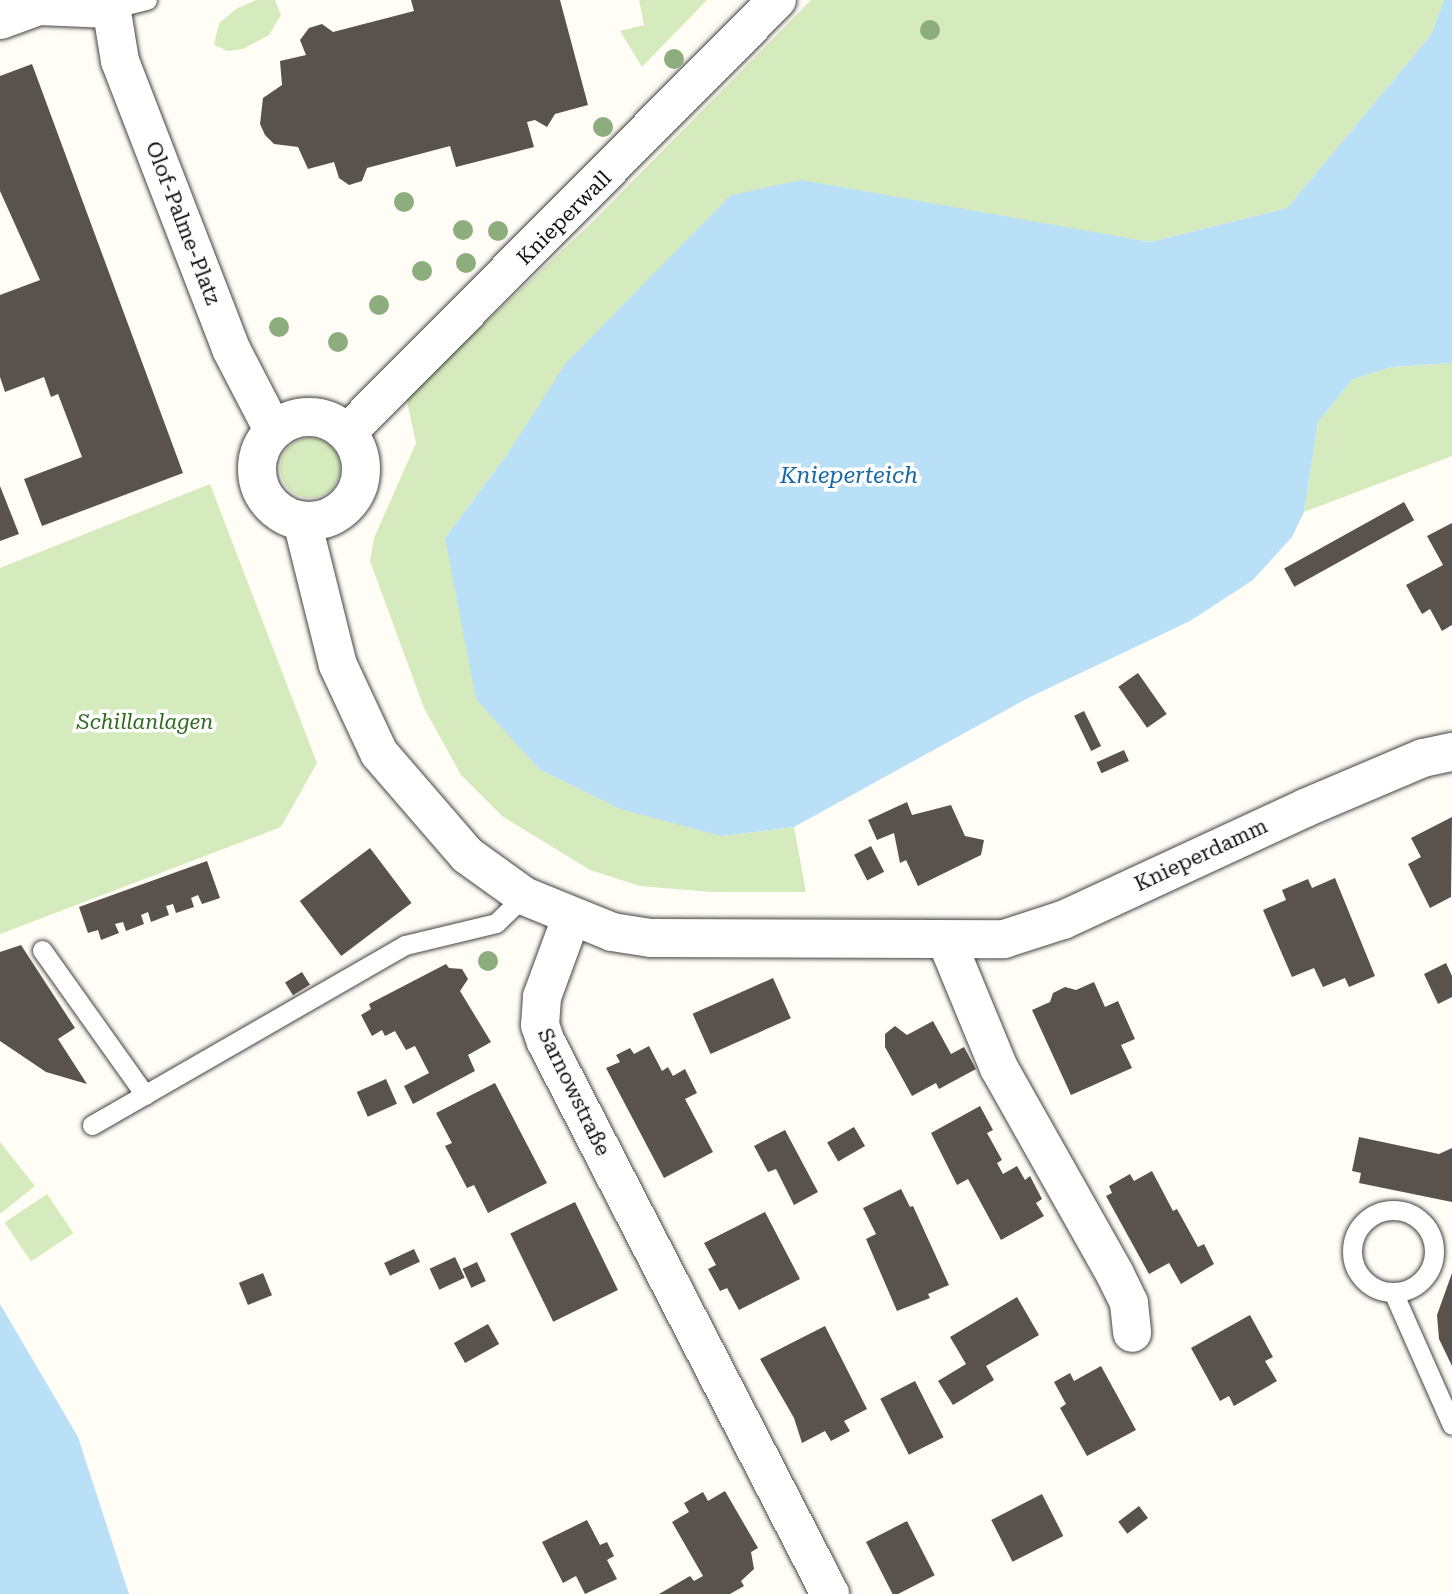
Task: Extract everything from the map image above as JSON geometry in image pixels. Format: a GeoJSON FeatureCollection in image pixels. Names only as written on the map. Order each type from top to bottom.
{"type":"FeatureCollection","features":[{"type":"Feature","properties":{"kind":"street","name":"Knieperwall"},"geometry":{"type":"LineString","coordinates":[[347,433],[777,0]]}},
{"type":"Feature","properties":{"kind":"street"},"geometry":{"type":"LineString","coordinates":[[0,20],[39,6],[110,4]]}},
{"type":"Feature","properties":{"kind":"street","name":"Olof-Palme-Platz"},"geometry":{"type":"LineString","coordinates":[[110,4],[120,61],[231,349],[273,430]]}},
{"type":"Feature","properties":{"kind":"street"},"geometry":{"type":"LineString","coordinates":[[303,417],[319,417],[347,433],[361,462],[356,493],[333,516],[302,521],[285,516],[262,492],[257,460],[273,430],[303,417]]}},
{"type":"Feature","properties":{"kind":"street"},"geometry":{"type":"LineString","coordinates":[[302,521],[338,665],[379,753],[467,855],[524,896],[571,918]]}},
{"type":"Feature","properties":{"kind":"street","name":"Knieperdamm"},"geometry":{"type":"LineString","coordinates":[[571,918],[651,938],[947,942],[1004,939],[1063,920],[1315,803],[1423,758],[1452,752]]}},
{"type":"Feature","properties":{"kind":"street","name":"Sarnowstraße"},"geometry":{"type":"LineString","coordinates":[[571,918],[542,997],[540,1025],[546,1042],[830,1594]]}},
{"type":"Feature","properties":{"kind":"street"},"geometry":{"type":"LineString","coordinates":[[947,942],[999,1068],[1129,1303],[1132,1333]]}},
{"type":"Feature","properties":{"kind":"lane"},"geometry":{"type":"LineString","coordinates":[[110,4],[147,0]]}},
{"type":"Feature","properties":{"kind":"lane"},"geometry":{"type":"LineString","coordinates":[[92,1125],[405,945],[496,923],[524,896]]}},
{"type":"Feature","properties":{"kind":"lane"},"geometry":{"type":"LineString","coordinates":[[42,950],[145,1095]]}},
{"type":"Feature","properties":{"kind":"lane"},"geometry":{"type":"LineString","coordinates":[[1393,1292],[1418,1284],[1433,1262],[1434,1249],[1425,1225],[1415,1216],[1389,1210],[1376,1213],[1357,1231],[1352,1258],[1367,1283],[1393,1292],[1452,1425]]}},
{"type":"Feature","properties":{"kind":"green space"},"geometry":{"type":"Polygon","coordinates":[[[256,0],[275,0],[281,15],[269,35],[243,49],[228,51],[214,45],[219,23],[236,9],[256,0]]]}},
{"type":"Feature","properties":{"kind":"green space"},"geometry":{"type":"Polygon","coordinates":[[[639,0],[707,0],[642,67],[620,31],[644,25],[639,0]]]}},
{"type":"Feature","properties":{"kind":"green space"},"geometry":{"type":"Polygon","coordinates":[[[811,0],[1444,0],[1431,35],[1287,208],[1150,242],[993,216],[508,453],[445,538],[721,836],[794,827],[806,892],[711,892],[640,886],[590,870],[502,816],[461,775],[424,708],[370,561],[374,538],[416,443],[406,397],[589,225],[811,0]]]}},
{"type":"Feature","properties":{"kind":"green space"},"geometry":{"type":"Polygon","coordinates":[[[1452,363],[1452,456],[1304,512],[1318,422],[1353,379],[1392,367],[1452,363]]]}},
{"type":"Feature","properties":{"kind":"green space"},"geometry":{"type":"Polygon","coordinates":[[[304,438],[316,438],[335,451],[340,468],[338,480],[327,493],[316,498],[304,498],[285,485],[280,474],[280,462],[293,443],[304,438]]]}},
{"type":"Feature","properties":{"kind":"green space","name":"Schillanlagen"},"geometry":{"type":"Polygon","coordinates":[[[210,484],[317,763],[281,827],[0,934],[0,568],[210,484]]]}},
{"type":"Feature","properties":{"kind":"green space"},"geometry":{"type":"Polygon","coordinates":[[[0,1142],[35,1186],[0,1214],[0,1142]]]}},
{"type":"Feature","properties":{"kind":"green space"},"geometry":{"type":"Polygon","coordinates":[[[47,1194],[73,1233],[31,1261],[5,1223],[47,1194]]]}},
{"type":"Feature","properties":{"kind":"water","name":"Knieperteich"},"geometry":{"type":"Polygon","coordinates":[[[1444,0],[1452,0],[1452,363],[1392,367],[1353,379],[1318,422],[1304,512],[1292,537],[1253,580],[1190,621],[1028,698],[794,827],[721,836],[620,809],[539,769],[476,699],[445,538],[508,453],[566,363],[731,195],[801,180],[1150,242],[1287,208],[1431,35],[1444,0]]]}},
{"type":"Feature","properties":{"kind":"water"},"geometry":{"type":"Polygon","coordinates":[[[0,1304],[78,1437],[129,1594],[0,1594],[0,1304]]]}},
{"type":"Feature","properties":{"kind":"building"},"geometry":{"type":"Polygon","coordinates":[[[411,0],[560,0],[588,105],[555,114],[547,127],[535,120],[527,122],[534,147],[456,167],[450,146],[367,168],[362,181],[349,185],[339,178],[334,162],[308,169],[298,147],[274,144],[265,135],[260,124],[263,98],[282,85],[280,61],[306,55],[300,40],[309,28],[322,24],[333,32],[414,11],[411,0]]]}},
{"type":"Feature","properties":{"kind":"building"},"geometry":{"type":"Polygon","coordinates":[[[32,64],[183,473],[42,526],[24,479],[82,457],[58,394],[51,397],[44,377],[5,392],[0,377],[0,295],[40,280],[0,191],[0,76],[32,64]]]}},
{"type":"Feature","properties":{"kind":"building"},"geometry":{"type":"Polygon","coordinates":[[[0,486],[19,534],[0,541],[0,486]]]}},
{"type":"Feature","properties":{"kind":"building"},"geometry":{"type":"Polygon","coordinates":[[[1404,502],[1414,520],[1294,587],[1284,568],[1404,502]]]}},
{"type":"Feature","properties":{"kind":"building"},"geometry":{"type":"Polygon","coordinates":[[[1452,523],[1452,625],[1442,631],[1430,609],[1422,614],[1406,585],[1443,565],[1427,536],[1452,523]]]}},
{"type":"Feature","properties":{"kind":"building"},"geometry":{"type":"Polygon","coordinates":[[[1138,673],[1167,714],[1147,728],[1118,687],[1138,673]]]}},
{"type":"Feature","properties":{"kind":"building"},"geometry":{"type":"Polygon","coordinates":[[[1084,711],[1101,746],[1091,751],[1074,716],[1084,711]]]}},
{"type":"Feature","properties":{"kind":"building"},"geometry":{"type":"Polygon","coordinates":[[[1124,750],[1129,761],[1101,773],[1097,762],[1124,750]]]}},
{"type":"Feature","properties":{"kind":"building"},"geometry":{"type":"Polygon","coordinates":[[[907,802],[912,815],[951,805],[965,836],[984,840],[981,855],[918,886],[906,860],[900,863],[894,833],[877,840],[868,820],[907,802]]]}},
{"type":"Feature","properties":{"kind":"building"},"geometry":{"type":"Polygon","coordinates":[[[1452,817],[1451,897],[1430,908],[1408,864],[1421,857],[1411,838],[1452,817]]]}},
{"type":"Feature","properties":{"kind":"building"},"geometry":{"type":"Polygon","coordinates":[[[871,846],[884,872],[867,880],[854,855],[871,846]]]}},
{"type":"Feature","properties":{"kind":"building"},"geometry":{"type":"Polygon","coordinates":[[[370,848],[412,903],[341,956],[300,901],[370,848]]]}},
{"type":"Feature","properties":{"kind":"building"},"geometry":{"type":"Polygon","coordinates":[[[207,861],[220,898],[202,904],[198,895],[191,898],[194,907],[176,913],[173,904],[166,906],[169,915],[151,922],[148,912],[141,915],[144,924],[126,931],[123,922],[115,924],[119,933],[101,940],[98,930],[88,933],[79,907],[207,861]]]}},
{"type":"Feature","properties":{"kind":"building"},"geometry":{"type":"Polygon","coordinates":[[[1335,878],[1375,976],[1349,987],[1345,978],[1323,987],[1314,968],[1292,977],[1263,910],[1286,900],[1282,890],[1308,879],[1312,888],[1335,878]]]}},
{"type":"Feature","properties":{"kind":"building"},"geometry":{"type":"Polygon","coordinates":[[[21,945],[75,1028],[58,1039],[87,1084],[46,1072],[0,1041],[0,952],[21,945]]]}},
{"type":"Feature","properties":{"kind":"building"},"geometry":{"type":"Polygon","coordinates":[[[1446,963],[1452,976],[1452,997],[1438,1004],[1424,974],[1446,963]]]}},
{"type":"Feature","properties":{"kind":"building"},"geometry":{"type":"Polygon","coordinates":[[[446,964],[449,968],[462,969],[468,979],[460,991],[491,1042],[468,1055],[475,1071],[413,1104],[404,1086],[429,1073],[415,1046],[406,1050],[395,1031],[385,1036],[382,1030],[372,1036],[361,1015],[371,1009],[369,1004],[446,964]]]}},
{"type":"Feature","properties":{"kind":"building"},"geometry":{"type":"Polygon","coordinates":[[[302,972],[310,985],[293,995],[285,983],[302,972]]]}},
{"type":"Feature","properties":{"kind":"building"},"geometry":{"type":"Polygon","coordinates":[[[773,978],[791,1018],[711,1054],[693,1014],[773,978]]]}},
{"type":"Feature","properties":{"kind":"building"},"geometry":{"type":"Polygon","coordinates":[[[1094,982],[1105,1007],[1118,1001],[1135,1039],[1121,1045],[1132,1068],[1071,1095],[1032,1010],[1050,1002],[1053,993],[1065,987],[1076,990],[1094,982]]]}},
{"type":"Feature","properties":{"kind":"building"},"geometry":{"type":"Polygon","coordinates":[[[933,1021],[951,1054],[964,1047],[976,1069],[939,1089],[936,1083],[912,1096],[885,1047],[885,1034],[895,1026],[907,1035],[933,1021]]]}},
{"type":"Feature","properties":{"kind":"building"},"geometry":{"type":"Polygon","coordinates":[[[649,1046],[662,1071],[668,1067],[673,1076],[685,1069],[697,1093],[685,1099],[713,1152],[664,1178],[606,1068],[620,1062],[616,1055],[630,1048],[634,1054],[649,1046]]]}},
{"type":"Feature","properties":{"kind":"building"},"geometry":{"type":"Polygon","coordinates":[[[386,1079],[397,1104],[368,1117],[357,1092],[386,1079]]]}},
{"type":"Feature","properties":{"kind":"building"},"geometry":{"type":"Polygon","coordinates":[[[495,1083],[547,1183],[488,1213],[474,1185],[467,1188],[445,1146],[452,1143],[436,1113],[495,1083]]]}},
{"type":"Feature","properties":{"kind":"building"},"geometry":{"type":"Polygon","coordinates":[[[980,1106],[993,1130],[987,1133],[1002,1160],[997,1163],[1003,1174],[1017,1166],[1025,1180],[1030,1176],[1042,1199],[1036,1203],[1044,1216],[1001,1240],[968,1179],[957,1185],[931,1133],[980,1106]]]}},
{"type":"Feature","properties":{"kind":"building"},"geometry":{"type":"Polygon","coordinates":[[[854,1127],[865,1146],[838,1162],[827,1142],[854,1127]]]}},
{"type":"Feature","properties":{"kind":"building"},"geometry":{"type":"Polygon","coordinates":[[[785,1130],[818,1192],[794,1205],[776,1169],[768,1172],[754,1146],[785,1130]]]}},
{"type":"Feature","properties":{"kind":"building"},"geometry":{"type":"Polygon","coordinates":[[[1359,1137],[1439,1154],[1452,1148],[1452,1202],[1359,1183],[1361,1173],[1352,1171],[1359,1137]]]}},
{"type":"Feature","properties":{"kind":"building"},"geometry":{"type":"Polygon","coordinates":[[[1152,1171],[1173,1211],[1177,1209],[1198,1247],[1204,1244],[1214,1264],[1181,1284],[1169,1263],[1149,1274],[1106,1196],[1112,1193],[1109,1186],[1130,1174],[1134,1181],[1152,1171]]]}},
{"type":"Feature","properties":{"kind":"building"},"geometry":{"type":"Polygon","coordinates":[[[901,1189],[910,1207],[913,1206],[949,1285],[928,1294],[930,1298],[897,1311],[866,1239],[876,1234],[863,1208],[901,1189]]]}},
{"type":"Feature","properties":{"kind":"building"},"geometry":{"type":"Polygon","coordinates":[[[575,1202],[618,1290],[553,1322],[510,1234],[575,1202]]]}},
{"type":"Feature","properties":{"kind":"building"},"geometry":{"type":"Polygon","coordinates":[[[765,1212],[800,1279],[739,1310],[727,1288],[720,1291],[708,1269],[716,1265],[704,1243],[765,1212]]]}},
{"type":"Feature","properties":{"kind":"building"},"geometry":{"type":"Polygon","coordinates":[[[414,1249],[420,1262],[390,1276],[384,1263],[414,1249]]]}},
{"type":"Feature","properties":{"kind":"building"},"geometry":{"type":"Polygon","coordinates":[[[455,1257],[465,1278],[439,1290],[430,1269],[455,1257]]]}},
{"type":"Feature","properties":{"kind":"building"},"geometry":{"type":"Polygon","coordinates":[[[477,1262],[486,1281],[471,1288],[462,1269],[477,1262]]]}},
{"type":"Feature","properties":{"kind":"building"},"geometry":{"type":"Polygon","coordinates":[[[263,1273],[272,1295],[248,1305],[239,1283],[263,1273]]]}},
{"type":"Feature","properties":{"kind":"building"},"geometry":{"type":"Polygon","coordinates":[[[1452,1273],[1452,1366],[1439,1339],[1437,1315],[1452,1273]]]}},
{"type":"Feature","properties":{"kind":"building"},"geometry":{"type":"Polygon","coordinates":[[[1017,1297],[1039,1335],[986,1366],[994,1380],[953,1405],[938,1381],[966,1364],[950,1337],[1017,1297]]]}},
{"type":"Feature","properties":{"kind":"building"},"geometry":{"type":"Polygon","coordinates":[[[1250,1315],[1273,1357],[1265,1361],[1277,1381],[1234,1406],[1229,1396],[1220,1401],[1191,1348],[1250,1315]]]}},
{"type":"Feature","properties":{"kind":"building"},"geometry":{"type":"Polygon","coordinates":[[[488,1324],[499,1344],[465,1363],[454,1343],[488,1324]]]}},
{"type":"Feature","properties":{"kind":"building"},"geometry":{"type":"Polygon","coordinates":[[[825,1326],[867,1409],[844,1421],[850,1431],[831,1441],[825,1431],[802,1443],[794,1418],[760,1359],[825,1326]]]}},
{"type":"Feature","properties":{"kind":"building"},"geometry":{"type":"Polygon","coordinates":[[[1101,1366],[1136,1430],[1087,1456],[1060,1408],[1066,1404],[1054,1382],[1070,1373],[1074,1381],[1101,1366]]]}},
{"type":"Feature","properties":{"kind":"building"},"geometry":{"type":"Polygon","coordinates":[[[915,1381],[944,1437],[909,1455],[880,1399],[915,1381]]]}},
{"type":"Feature","properties":{"kind":"building"},"geometry":{"type":"Polygon","coordinates":[[[725,1491],[758,1548],[751,1552],[754,1569],[741,1581],[744,1586],[730,1594],[659,1594],[690,1576],[694,1581],[703,1576],[672,1522],[689,1512],[684,1503],[703,1492],[708,1501],[725,1491]]]}},
{"type":"Feature","properties":{"kind":"building"},"geometry":{"type":"Polygon","coordinates":[[[1042,1494],[1063,1536],[1013,1562],[991,1520],[1042,1494]]]}},
{"type":"Feature","properties":{"kind":"building"},"geometry":{"type":"Polygon","coordinates":[[[1139,1506],[1148,1518],[1127,1534],[1118,1522],[1139,1506]]]}},
{"type":"Feature","properties":{"kind":"building"},"geometry":{"type":"Polygon","coordinates":[[[587,1520],[600,1545],[607,1542],[614,1556],[607,1560],[617,1579],[585,1594],[576,1576],[563,1583],[542,1542],[587,1520]]]}},
{"type":"Feature","properties":{"kind":"building"},"geometry":{"type":"Polygon","coordinates":[[[907,1521],[935,1575],[898,1594],[893,1594],[866,1542],[907,1521]]]}}]}
